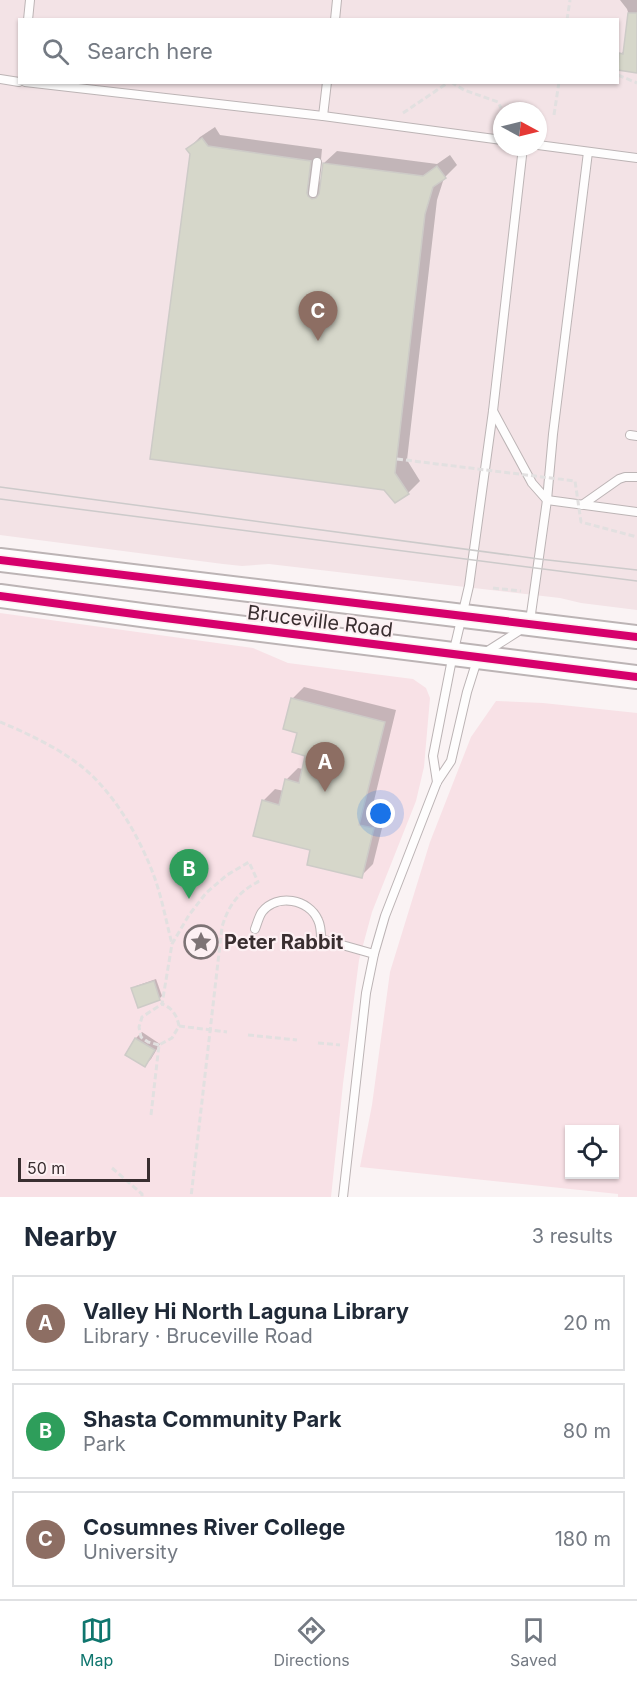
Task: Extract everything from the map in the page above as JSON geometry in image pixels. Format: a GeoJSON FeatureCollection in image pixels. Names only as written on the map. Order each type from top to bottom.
{"type":"FeatureCollection","features":[{"type":"Feature","properties":{"kind":"main road","name":"Bruceville Road"},"geometry":{"type":"LineString","coordinates":[[0,560],[637,637]]}},
{"type":"Feature","properties":{"kind":"main road"},"geometry":{"type":"LineString","coordinates":[[0,575],[14,575],[38,565]]}},
{"type":"Feature","properties":{"kind":"main road","name":"Bruceville Road"},"geometry":{"type":"LineString","coordinates":[[0,596],[637,677]]}},
{"type":"Feature","properties":{"kind":"lane"},"geometry":{"type":"LineString","coordinates":[[28,18],[30,0]]}},
{"type":"Feature","properties":{"kind":"lane"},"geometry":{"type":"LineString","coordinates":[[335,18],[337,0]]}},
{"type":"Feature","properties":{"kind":"lane"},"geometry":{"type":"LineString","coordinates":[[0,79],[18,80]]}},
{"type":"Feature","properties":{"kind":"lane"},"geometry":{"type":"LineString","coordinates":[[43,84],[323,116],[493,139]]}},
{"type":"Feature","properties":{"kind":"lane"},"geometry":{"type":"LineString","coordinates":[[323,116],[327,84]]}},
{"type":"Feature","properties":{"kind":"lane"},"geometry":{"type":"LineString","coordinates":[[547,146],[637,158]]}},
{"type":"Feature","properties":{"kind":"lane"},"geometry":{"type":"LineString","coordinates":[[343,1197],[366,993],[385,916],[437,782],[451,761],[467,692],[478,657],[530,624],[547,501],[554,422],[588,152]]}},
{"type":"Feature","properties":{"kind":"lane"},"geometry":{"type":"LineString","coordinates":[[437,782],[433,756],[469,586],[493,411],[522,156]]}},
{"type":"Feature","properties":{"kind":"lane"},"geometry":{"type":"LineString","coordinates":[[313,193],[317,162]]}},
{"type":"Feature","properties":{"kind":"lane"},"geometry":{"type":"LineString","coordinates":[[493,411],[532,483],[547,501],[637,512]]}},
{"type":"Feature","properties":{"kind":"lane"},"geometry":{"type":"LineString","coordinates":[[582,505],[619,479],[637,477]]}},
{"type":"Feature","properties":{"kind":"lane"},"geometry":{"type":"LineString","coordinates":[[255,929],[262,912],[270,905],[288,900],[306,906],[313,912],[321,929],[321,939],[374,954]]}},
{"type":"Feature","properties":{"kind":"path"},"geometry":{"type":"LineString","coordinates":[[567,18],[570,0]]}},
{"type":"Feature","properties":{"kind":"path"},"geometry":{"type":"LineString","coordinates":[[619,75],[637,83]]}},
{"type":"Feature","properties":{"kind":"path"},"geometry":{"type":"LineString","coordinates":[[403,113],[447,84]]}},
{"type":"Feature","properties":{"kind":"path"},"geometry":{"type":"LineString","coordinates":[[454,84],[498,102]]}},
{"type":"Feature","properties":{"kind":"path"},"geometry":{"type":"LineString","coordinates":[[554,115],[559,84]]}},
{"type":"Feature","properties":{"kind":"path"},"geometry":{"type":"LineString","coordinates":[[397,459],[575,481],[580,522],[637,537]]}},
{"type":"Feature","properties":{"kind":"path"},"geometry":{"type":"LineString","coordinates":[[493,588],[520,591]]}},
{"type":"Feature","properties":{"kind":"path"},"geometry":{"type":"LineString","coordinates":[[0,722],[44,743],[81,766],[112,797],[136,837],[155,877],[172,944]]}},
{"type":"Feature","properties":{"kind":"path"},"geometry":{"type":"LineString","coordinates":[[162,1005],[172,1010],[179,1026],[172,1038],[159,1045],[141,1037],[139,1027],[142,1017],[162,1005],[172,944],[189,915],[206,893],[226,875],[249,862],[258,882],[236,898],[225,917],[221,933],[191,1197]]}},
{"type":"Feature","properties":{"kind":"path"},"geometry":{"type":"LineString","coordinates":[[179,1026],[227,1032]]}},
{"type":"Feature","properties":{"kind":"path"},"geometry":{"type":"LineString","coordinates":[[248,1035],[297,1040]]}},
{"type":"Feature","properties":{"kind":"path"},"geometry":{"type":"LineString","coordinates":[[318,1043],[339,1045]]}},
{"type":"Feature","properties":{"kind":"path"},"geometry":{"type":"LineString","coordinates":[[151,1115],[159,1045]]}},
{"type":"Feature","properties":{"kind":"path"},"geometry":{"type":"LineString","coordinates":[[111,1168],[142,1194],[142,1197]]}},
{"type":"Feature","properties":{"kind":"shaded area"},"geometry":{"type":"Polygon","coordinates":[[[0,0],[637,0],[637,610],[560,598],[269,564],[242,566],[0,535],[0,0]]]}},
{"type":"Feature","properties":{"kind":"shaded area"},"geometry":{"type":"Polygon","coordinates":[[[0,613],[253,648],[288,663],[413,679],[426,688],[430,698],[424,767],[416,801],[372,912],[359,960],[331,1197],[0,1197],[0,613]]]}},
{"type":"Feature","properties":{"kind":"shaded area"},"geometry":{"type":"Polygon","coordinates":[[[496,701],[543,703],[637,713],[637,1197],[618,1197],[618,1194],[360,1167],[372,1105],[390,972],[430,842],[471,737],[496,701]]]}},
{"type":"Feature","properties":{"kind":"building"},"geometry":{"type":"Polygon","coordinates":[[[628,13],[637,13],[637,73],[619,70],[619,53],[623,54],[628,13]]]}},
{"type":"Feature","properties":{"kind":"building"},"geometry":{"type":"Polygon","coordinates":[[[202,138],[208,146],[311,161],[307,193],[312,199],[319,194],[323,163],[423,176],[437,166],[446,178],[433,187],[425,214],[395,473],[409,494],[395,503],[384,490],[150,459],[190,154],[186,149],[202,138]]]}},
{"type":"Feature","properties":{"kind":"building"},"geometry":{"type":"Polygon","coordinates":[[[291,698],[385,722],[359,825],[374,828],[362,878],[307,865],[310,850],[253,836],[262,800],[279,805],[285,779],[299,783],[305,756],[292,752],[297,733],[283,729],[291,698]]]}},
{"type":"Feature","properties":{"kind":"building"},"geometry":{"type":"Polygon","coordinates":[[[154,981],[160,1000],[138,1008],[131,988],[154,981]]]}},
{"type":"Feature","properties":{"kind":"building"},"geometry":{"type":"Polygon","coordinates":[[[135,1038],[155,1050],[145,1067],[125,1055],[135,1038]]]}},
{"type":"Feature","properties":{"kind":"tram line"},"geometry":{"type":"LineString","coordinates":[[0,487],[637,570]]}},
{"type":"Feature","properties":{"kind":"tram line"},"geometry":{"type":"LineString","coordinates":[[0,499],[637,581]]}},
{"type":"Feature","properties":{"kind":"cycle path"},"geometry":{"type":"LineString","coordinates":[[0,560],[637,637]]}},
{"type":"Feature","properties":{"kind":"cycle path"},"geometry":{"type":"LineString","coordinates":[[0,596],[637,677]]}},
{"type":"Feature","properties":{"kind":"place","name":"Cosumnes River College"},"geometry":{"type":"Point","coordinates":[318,341]}},
{"type":"Feature","properties":{"kind":"place","name":"Valley Hi North Laguna Library"},"geometry":{"type":"Point","coordinates":[325,792]}},
{"type":"Feature","properties":{"kind":"place","name":"Shasta Community Park"},"geometry":{"type":"Point","coordinates":[189,899]}},
{"type":"Feature","properties":{"kind":"place","name":"Peter Rabbit"},"geometry":{"type":"Point","coordinates":[201,942]}}]}
